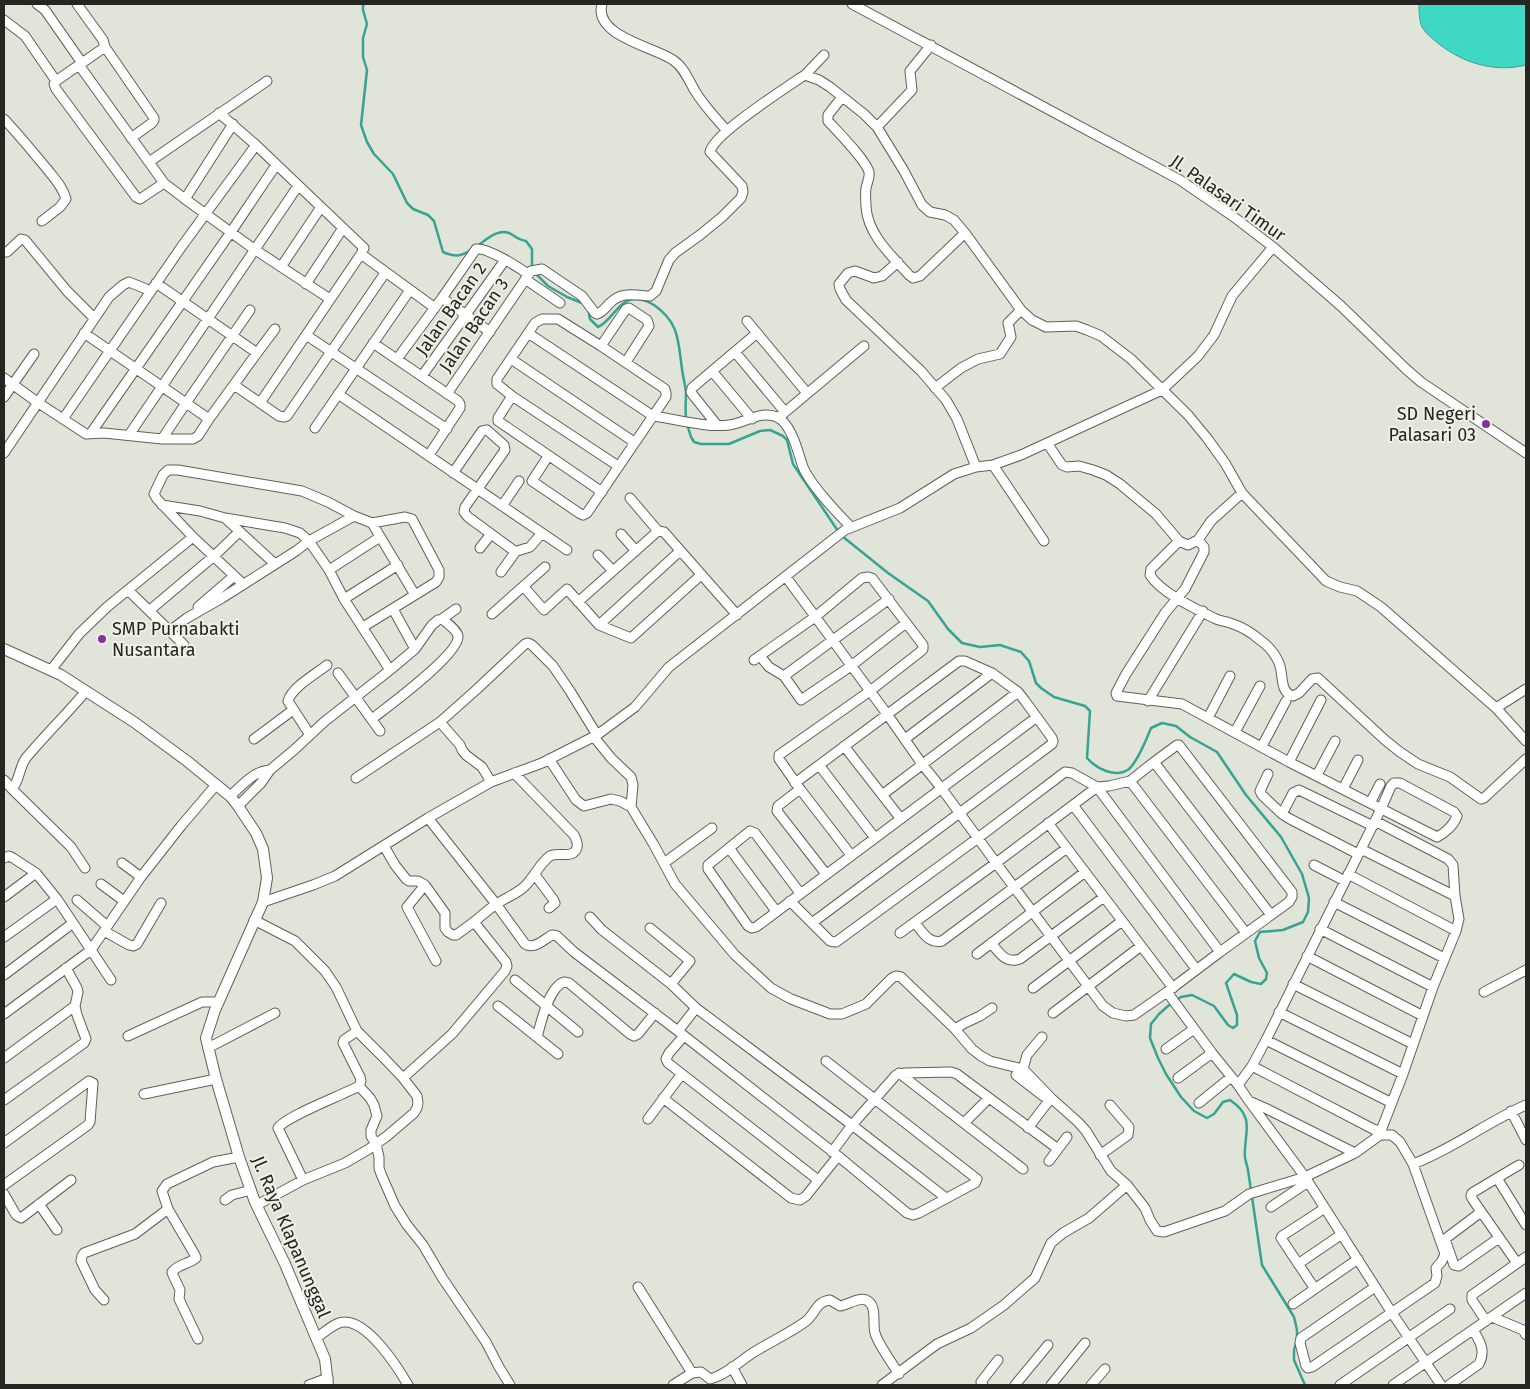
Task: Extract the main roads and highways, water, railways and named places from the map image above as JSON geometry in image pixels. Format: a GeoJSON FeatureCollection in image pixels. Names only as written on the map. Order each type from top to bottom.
{"type":"FeatureCollection","features":[{"type":"Feature","properties":{"kind":"water"},"geometry":{"type":"Polygon","coordinates":[[[1419,4],[1526,4],[1526,65],[1503,68],[1491,67],[1469,61],[1448,51],[1422,27],[1419,16],[1419,4]]]}},
{"type":"Feature","properties":{"kind":"waterway"},"geometry":{"type":"LineString","coordinates":[[363,4],[367,24],[363,38],[363,57],[367,70],[361,125],[367,142],[374,154],[393,174],[407,203],[413,209],[428,215],[434,221],[443,252],[457,255],[471,250]]}},
{"type":"Feature","properties":{"kind":"waterway"},"geometry":{"type":"LineString","coordinates":[[477,246],[497,233],[506,232],[526,241],[532,249],[532,268]]}},
{"type":"Feature","properties":{"kind":"waterway"},"geometry":{"type":"LineString","coordinates":[[535,273],[548,286],[582,303]]}},
{"type":"Feature","properties":{"kind":"waterway"},"geometry":{"type":"LineString","coordinates":[[588,308],[590,319],[598,327],[607,321],[621,305],[632,299],[652,304],[663,312],[673,326],[678,342],[686,392],[686,418]]}},
{"type":"Feature","properties":{"kind":"waterway"},"geometry":{"type":"LineString","coordinates":[[687,424],[694,442],[701,444],[729,444],[760,431],[770,430],[783,436],[787,440],[793,464],[838,531]]}},
{"type":"Feature","properties":{"kind":"waterway"},"geometry":{"type":"LineString","coordinates":[[842,536],[888,573],[928,601],[948,629],[962,643],[980,647],[1000,645],[1021,652],[1029,661],[1036,683],[1041,688],[1054,697],[1085,706],[1090,711],[1087,758],[1101,769],[1112,773],[1124,772],[1129,769],[1138,756],[1151,728],[1162,723],[1176,726],[1190,737],[1217,752],[1246,795],[1281,837],[1302,874],[1309,898],[1308,912],[1303,922],[1283,930],[1260,932],[1255,941],[1259,958],[1267,973],[1266,979],[1261,984],[1251,982],[1234,974],[1226,983],[1237,1015],[1237,1025],[1233,1028],[1228,1025],[1214,1006],[1192,995],[1181,997],[1159,1014],[1151,1024],[1150,1038],[1166,1074],[1181,1097],[1194,1111],[1207,1118],[1214,1114],[1223,1102],[1230,1100],[1243,1113],[1247,1127],[1245,1158],[1262,1265],[1294,1317],[1297,1330],[1294,1360],[1305,1385]]}},
{"type":"Feature","properties":{"kind":"place","name":"SD Negeri Palasari 03"},"geometry":{"type":"Point","coordinates":[1486,424]}},
{"type":"Feature","properties":{"kind":"place","name":"SMP Purnabakti Nusantara"},"geometry":{"type":"Point","coordinates":[102,639]}}]}
